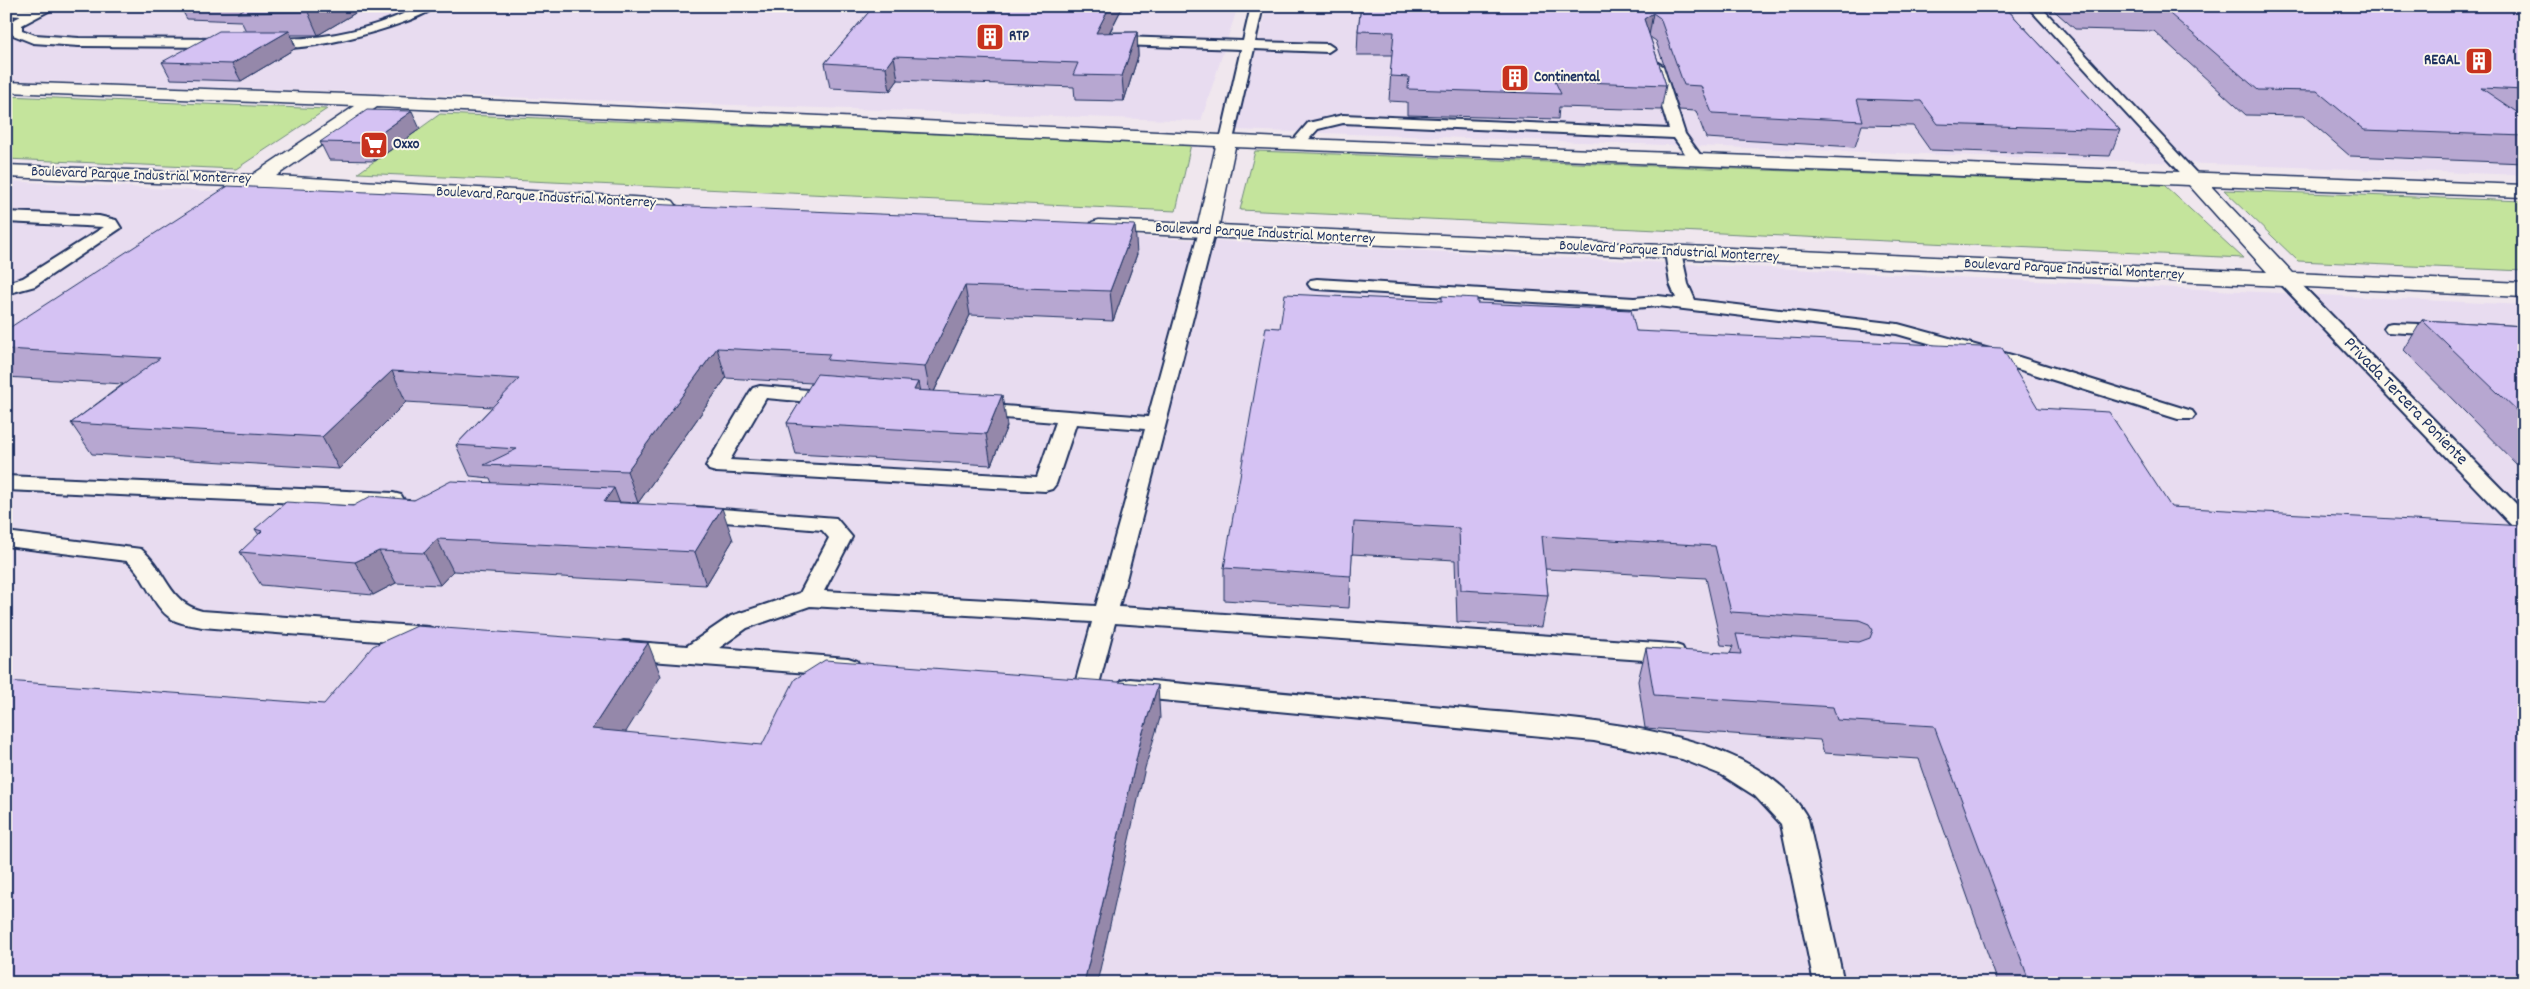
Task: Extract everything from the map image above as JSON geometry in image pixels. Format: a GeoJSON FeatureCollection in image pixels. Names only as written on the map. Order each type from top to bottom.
{"type":"FeatureCollection","features":[{"type":"Feature","properties":{"kind":"street"},"geometry":{"type":"LineString","coordinates":[[6,86],[375,100],[1297,144],[2194,180],[2524,191]]}},
{"type":"Feature","properties":{"kind":"street"},"geometry":{"type":"LineString","coordinates":[[256,181],[375,100]]}},
{"type":"Feature","properties":{"kind":"street"},"geometry":{"type":"LineString","coordinates":[[1207,231],[1227,140]]}},
{"type":"Feature","properties":{"kind":"street","name":"Boulevard Parque Industrial Monterrey"},"geometry":{"type":"LineString","coordinates":[[6,170],[256,181],[682,206]]}},
{"type":"Feature","properties":{"kind":"street"},"geometry":{"type":"LineString","coordinates":[[2194,180],[2286,279]]}},
{"type":"Feature","properties":{"kind":"street","name":"Boulevard Parque Industrial Monterrey"},"geometry":{"type":"LineString","coordinates":[[1078,225],[2524,290]]}},
{"type":"Feature","properties":{"kind":"lane"},"geometry":{"type":"LineString","coordinates":[[52,6],[17,23],[15,28],[17,32],[33,39],[79,42],[239,43]]}},
{"type":"Feature","properties":{"kind":"lane"},"geometry":{"type":"LineString","coordinates":[[257,43],[313,42],[339,38],[402,21],[430,6]]}},
{"type":"Feature","properties":{"kind":"lane"},"geometry":{"type":"LineString","coordinates":[[1227,140],[1257,6]]}},
{"type":"Feature","properties":{"kind":"lane"},"geometry":{"type":"LineString","coordinates":[[2033,6],[2194,180]]}},
{"type":"Feature","properties":{"kind":"lane"},"geometry":{"type":"LineString","coordinates":[[6,11],[35,13]]}},
{"type":"Feature","properties":{"kind":"lane"},"geometry":{"type":"LineString","coordinates":[[1120,41],[1328,48]]}},
{"type":"Feature","properties":{"kind":"lane"},"geometry":{"type":"LineString","coordinates":[[1651,52],[1678,134],[1697,160]]}},
{"type":"Feature","properties":{"kind":"lane"},"geometry":{"type":"LineString","coordinates":[[1297,144],[1313,126],[1343,120],[1678,134]]}},
{"type":"Feature","properties":{"kind":"lane"},"geometry":{"type":"LineString","coordinates":[[6,217],[99,221],[110,223],[113,228],[28,282],[6,289]]}},
{"type":"Feature","properties":{"kind":"lane"},"geometry":{"type":"LineString","coordinates":[[1207,231],[1105,615],[1077,684],[1594,731],[1686,750],[1722,765],[1765,788],[1794,820],[1829,983]]}},
{"type":"Feature","properties":{"kind":"lane"},"geometry":{"type":"LineString","coordinates":[[1673,252],[1680,284],[1688,305]]}},
{"type":"Feature","properties":{"kind":"lane","name":"Privada Tercera Poniente"},"geometry":{"type":"LineString","coordinates":[[2286,279],[2524,525]]}},
{"type":"Feature","properties":{"kind":"lane"},"geometry":{"type":"LineString","coordinates":[[1316,284],[1634,304],[1658,301],[1898,329],[2012,361],[2185,415]]}},
{"type":"Feature","properties":{"kind":"lane"},"geometry":{"type":"LineString","coordinates":[[2393,328],[2458,331]]}},
{"type":"Feature","properties":{"kind":"lane"},"geometry":{"type":"LineString","coordinates":[[850,399],[760,392],[716,466],[1045,484],[1068,417]]}},
{"type":"Feature","properties":{"kind":"lane"},"geometry":{"type":"LineString","coordinates":[[959,408],[1156,424]]}},
{"type":"Feature","properties":{"kind":"lane"},"geometry":{"type":"LineString","coordinates":[[6,483],[412,501]]}},
{"type":"Feature","properties":{"kind":"lane"},"geometry":{"type":"LineString","coordinates":[[679,514],[828,523],[841,537],[809,598]]}},
{"type":"Feature","properties":{"kind":"lane"},"geometry":{"type":"LineString","coordinates":[[6,539],[133,554],[144,563],[169,604],[181,614],[202,619],[457,638]]}},
{"type":"Feature","properties":{"kind":"lane"},"geometry":{"type":"LineString","coordinates":[[692,655],[739,622],[809,598],[1105,615],[1698,654]]}},
{"type":"Feature","properties":{"kind":"lane"},"geometry":{"type":"LineString","coordinates":[[604,649],[870,668]]}},
{"type":"Feature","properties":{"kind":"shaded area"},"geometry":{"type":"Polygon","coordinates":[[[6,6],[1238,6],[1201,121],[6,80],[6,6]]]}},
{"type":"Feature","properties":{"kind":"shaded area"},"geometry":{"type":"Polygon","coordinates":[[[1267,6],[2524,6],[2524,175],[1236,130],[1267,6]]]}},
{"type":"Feature","properties":{"kind":"shaded area"},"geometry":{"type":"Polygon","coordinates":[[[6,181],[2524,305],[2524,983],[6,983],[6,181]]]}},
{"type":"Feature","properties":{"kind":"green space"},"geometry":{"type":"Polygon","coordinates":[[[6,96],[327,109],[236,169],[6,159],[6,96]]]}},
{"type":"Feature","properties":{"kind":"green space"},"geometry":{"type":"Polygon","coordinates":[[[440,114],[1191,144],[1176,211],[358,173],[440,114]]]}},
{"type":"Feature","properties":{"kind":"green space"},"geometry":{"type":"Polygon","coordinates":[[[1255,151],[2164,185],[2243,258],[1240,210],[1255,151]]]}},
{"type":"Feature","properties":{"kind":"green space"},"geometry":{"type":"Polygon","coordinates":[[[2224,190],[2524,201],[2524,271],[2298,261],[2224,190]]]}},
{"type":"Feature","properties":{"kind":"building"},"geometry":{"type":"Polygon","coordinates":[[[249,6],[318,6],[308,12],[237,13],[249,6]]]}},
{"type":"Feature","properties":{"kind":"building","name":"RTP"},"geometry":{"type":"Polygon","coordinates":[[[874,6],[1110,6],[1096,33],[1137,32],[1122,76],[1073,75],[1078,63],[894,56],[886,67],[825,63],[874,6]]]}},
{"type":"Feature","properties":{"kind":"building"},"geometry":{"type":"Polygon","coordinates":[[[1361,6],[2004,6],[2120,130],[1938,124],[1921,101],[1857,99],[1863,121],[1712,113],[1701,86],[1684,85],[1660,18],[1653,13],[1644,19],[1666,85],[1555,81],[1561,94],[1408,89],[1409,77],[1390,76],[1394,32],[1358,31],[1361,6]]]}},
{"type":"Feature","properties":{"kind":"building"},"geometry":{"type":"Polygon","coordinates":[[[2087,6],[2524,6],[2524,90],[2481,88],[2524,117],[2524,136],[2364,130],[2317,91],[2258,90],[2163,8],[2087,6]]]}},
{"type":"Feature","properties":{"kind":"building"},"geometry":{"type":"Polygon","coordinates":[[[219,31],[289,31],[232,64],[162,62],[219,31]]]}},
{"type":"Feature","properties":{"kind":"building"},"geometry":{"type":"Polygon","coordinates":[[[367,110],[412,111],[367,143],[320,142],[367,110]]]}},
{"type":"Feature","properties":{"kind":"building"},"geometry":{"type":"Polygon","coordinates":[[[228,186],[1135,225],[1110,291],[965,286],[925,367],[827,360],[830,354],[717,348],[627,471],[484,465],[517,449],[456,445],[519,379],[392,371],[322,437],[71,423],[160,358],[6,349],[6,330],[228,186]]]}},
{"type":"Feature","properties":{"kind":"building"},"geometry":{"type":"Polygon","coordinates":[[[1285,294],[1442,301],[1442,296],[1477,298],[1477,303],[1631,310],[1636,331],[2002,348],[2038,408],[2109,412],[2171,507],[2524,526],[2524,983],[2030,983],[1934,726],[1837,720],[1833,707],[1654,695],[1646,648],[1741,654],[1736,634],[1859,642],[1870,638],[1873,630],[1869,624],[1859,620],[1731,612],[1715,546],[1542,536],[1548,595],[1461,590],[1459,528],[1354,522],[1351,576],[1224,568],[1266,327],[1280,328],[1285,294]]]}},
{"type":"Feature","properties":{"kind":"building"},"geometry":{"type":"Polygon","coordinates":[[[2422,320],[2524,326],[2524,418],[2422,320]]]}},
{"type":"Feature","properties":{"kind":"building"},"geometry":{"type":"Polygon","coordinates":[[[817,374],[918,382],[914,390],[1002,395],[986,434],[787,423],[817,374]]]}},
{"type":"Feature","properties":{"kind":"building"},"geometry":{"type":"Polygon","coordinates":[[[451,481],[614,488],[604,502],[722,508],[695,552],[437,539],[424,553],[379,551],[355,562],[240,552],[262,531],[255,529],[286,502],[353,506],[371,496],[414,500],[451,481]]]}},
{"type":"Feature","properties":{"kind":"building"},"geometry":{"type":"Polygon","coordinates":[[[417,626],[648,643],[592,729],[762,745],[795,679],[825,660],[1158,685],[1142,735],[1084,983],[6,983],[6,681],[324,704],[373,646],[417,626]]]}},
{"type":"Feature","properties":{"kind":"place","name":"RTP"},"geometry":{"type":"Point","coordinates":[990,37]}},
{"type":"Feature","properties":{"kind":"place","name":"REGAL"},"geometry":{"type":"Point","coordinates":[2479,61]}},
{"type":"Feature","properties":{"kind":"place","name":"Continental"},"geometry":{"type":"Point","coordinates":[1515,78]}},
{"type":"Feature","properties":{"kind":"place","name":"Oxxo"},"geometry":{"type":"Point","coordinates":[374,145]}}]}
